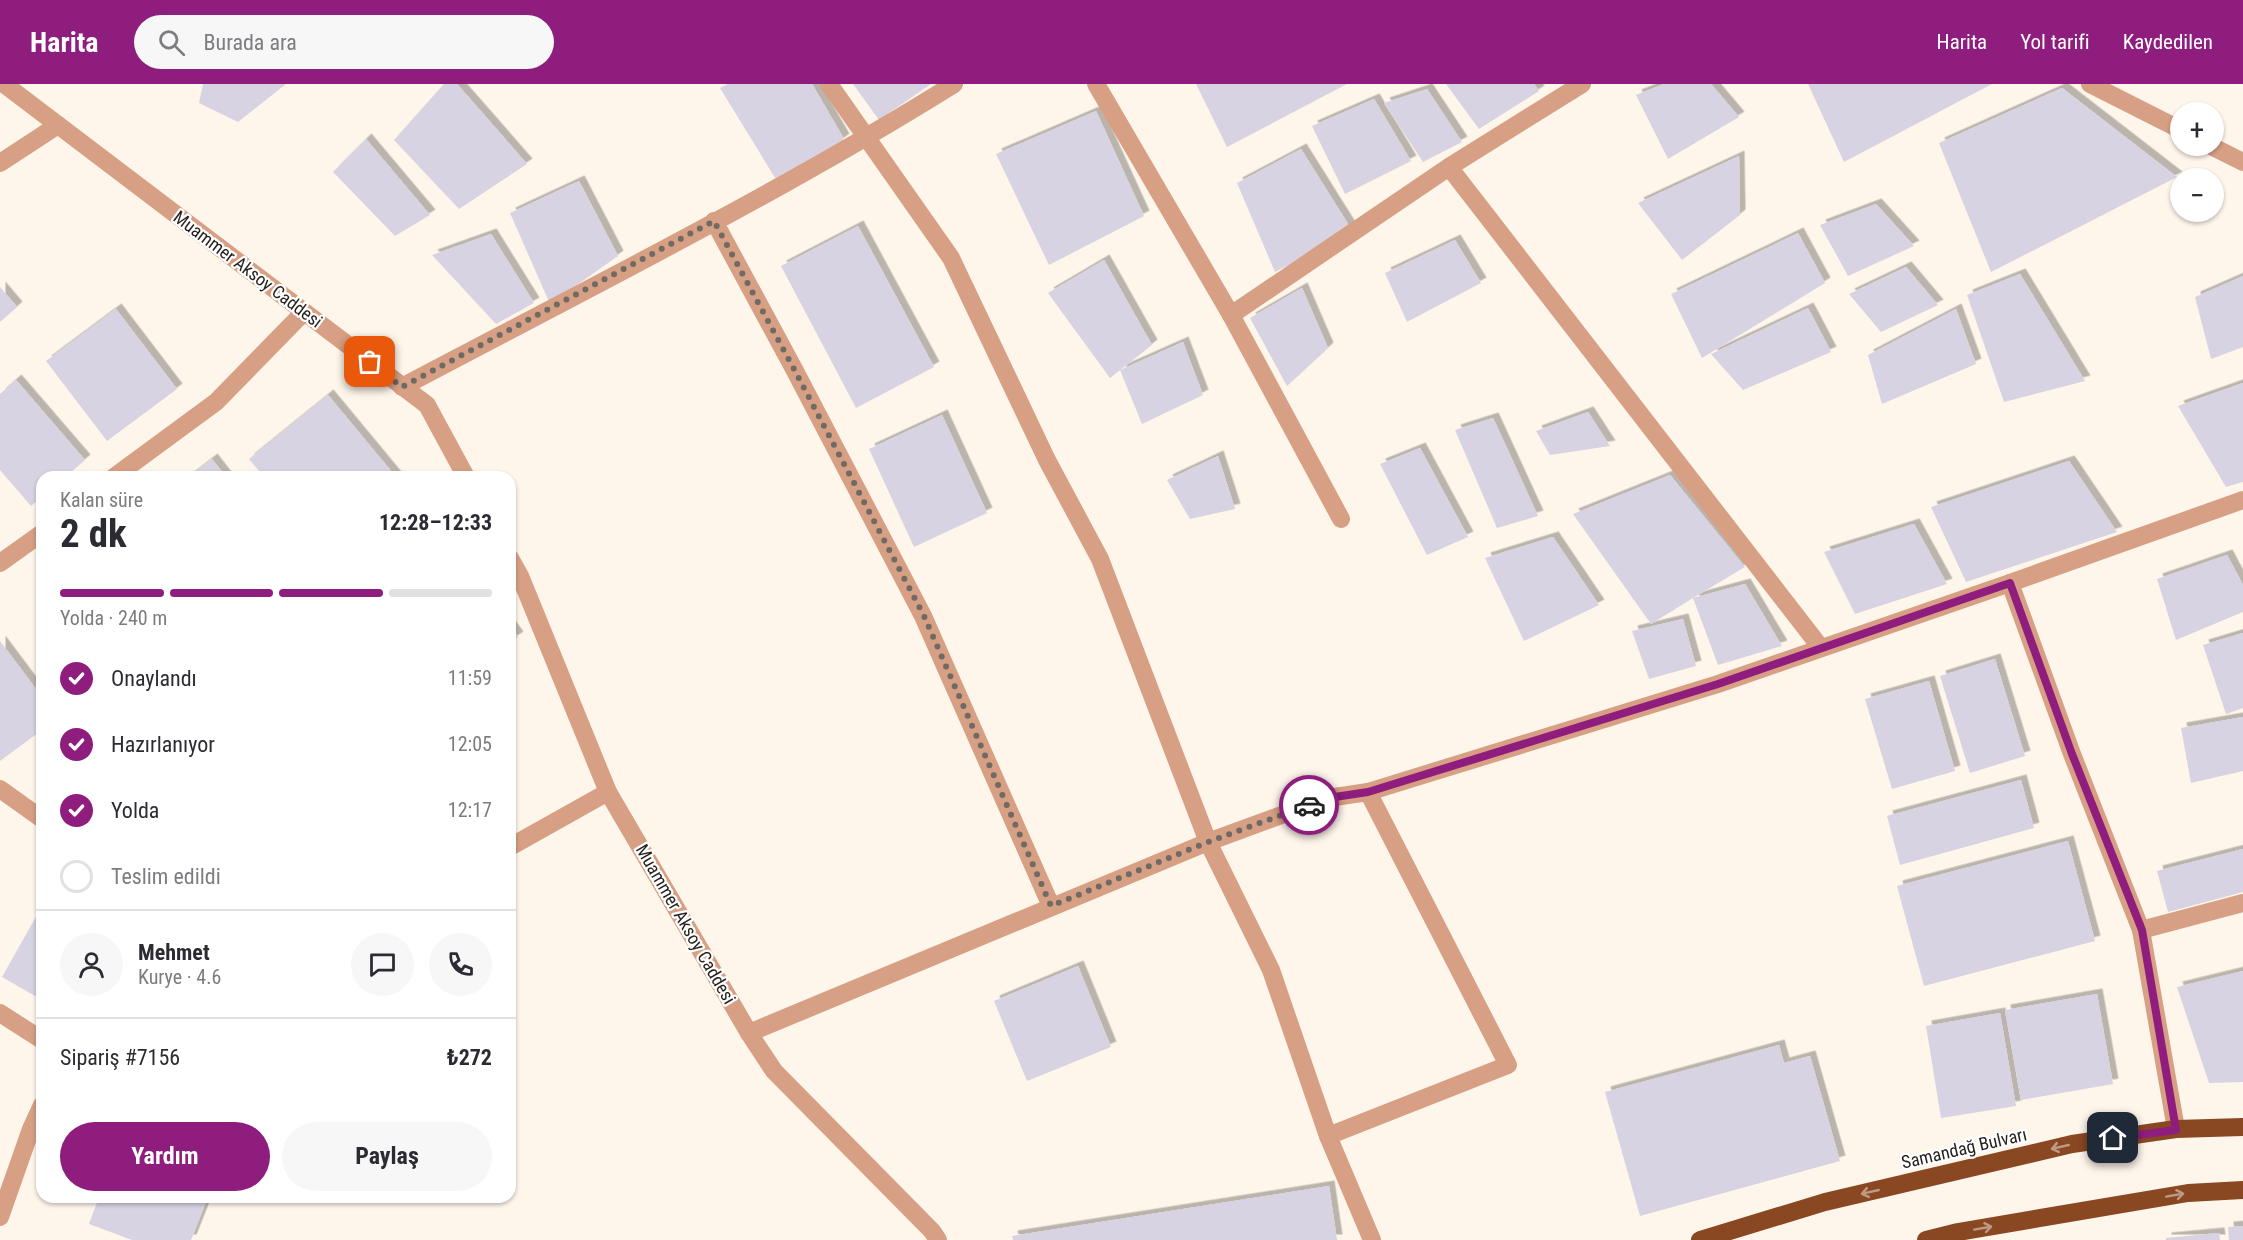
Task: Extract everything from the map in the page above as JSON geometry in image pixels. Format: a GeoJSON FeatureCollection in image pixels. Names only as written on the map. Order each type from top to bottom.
{"type":"FeatureCollection","features":[{"type":"Feature","properties":{"kind":"highway","name":"Samandağ Bulvarı"},"geometry":{"type":"LineString","coordinates":[[1700,1240],[1825,1202],[2072,1144],[2176,1130],[2243,1127]]}},
{"type":"Feature","properties":{"kind":"highway"},"geometry":{"type":"LineString","coordinates":[[1926,1240],[1969,1230],[2188,1193],[2243,1190]]}},
{"type":"Feature","properties":{"kind":"street","name":"Muammer Aksoy Caddesi"},"geometry":{"type":"LineString","coordinates":[[4,84],[427,405],[463,471]]}},
{"type":"Feature","properties":{"kind":"street"},"geometry":{"type":"LineString","coordinates":[[829,84],[951,258],[1047,460],[1100,559],[1208,842],[1271,970],[1328,1136],[1372,1240]]}},
{"type":"Feature","properties":{"kind":"street"},"geometry":{"type":"LineString","coordinates":[[402,387],[867,138],[954,84]]}},
{"type":"Feature","properties":{"kind":"street"},"geometry":{"type":"LineString","coordinates":[[1096,84],[1231,315],[1341,519]]}},
{"type":"Feature","properties":{"kind":"street"},"geometry":{"type":"LineString","coordinates":[[1231,315],[1449,167],[1582,84]]}},
{"type":"Feature","properties":{"kind":"street"},"geometry":{"type":"LineString","coordinates":[[2090,84],[2170,124]]}},
{"type":"Feature","properties":{"kind":"street"},"geometry":{"type":"LineString","coordinates":[[0,163],[58,125]]}},
{"type":"Feature","properties":{"kind":"street"},"geometry":{"type":"LineString","coordinates":[[2224,152],[2243,162]]}},
{"type":"Feature","properties":{"kind":"street"},"geometry":{"type":"LineString","coordinates":[[1449,167],[1821,648]]}},
{"type":"Feature","properties":{"kind":"street"},"geometry":{"type":"LineString","coordinates":[[714,221],[924,616],[1051,906]]}},
{"type":"Feature","properties":{"kind":"street"},"geometry":{"type":"LineString","coordinates":[[122,471],[216,402],[304,312]]}},
{"type":"Feature","properties":{"kind":"street"},"geometry":{"type":"LineString","coordinates":[[750,1033],[1208,842],[1328,798],[1368,792],[1718,684],[2243,500]]}},
{"type":"Feature","properties":{"kind":"street"},"geometry":{"type":"LineString","coordinates":[[0,563],[36,537]]}},
{"type":"Feature","properties":{"kind":"street","name":"Muammer Aksoy Caddesi"},"geometry":{"type":"LineString","coordinates":[[516,569],[608,792],[750,1033],[774,1071],[933,1231],[938,1240]]}},
{"type":"Feature","properties":{"kind":"street"},"geometry":{"type":"LineString","coordinates":[[2010,583],[2072,754],[2142,930],[2176,1130]]}},
{"type":"Feature","properties":{"kind":"street"},"geometry":{"type":"LineString","coordinates":[[0,789],[36,815]]}},
{"type":"Feature","properties":{"kind":"street"},"geometry":{"type":"LineString","coordinates":[[516,844],[608,792]]}},
{"type":"Feature","properties":{"kind":"street"},"geometry":{"type":"LineString","coordinates":[[1328,1136],[1508,1065],[1368,792]]}},
{"type":"Feature","properties":{"kind":"street"},"geometry":{"type":"LineString","coordinates":[[2142,930],[2243,903]]}},
{"type":"Feature","properties":{"kind":"street"},"geometry":{"type":"LineString","coordinates":[[0,1013],[36,1036]]}},
{"type":"Feature","properties":{"kind":"street"},"geometry":{"type":"LineString","coordinates":[[0,1217],[36,1118]]}},
{"type":"Feature","properties":{"kind":"building"},"geometry":{"type":"Polygon","coordinates":[[[203,84],[286,84],[238,122],[199,103],[203,84]]]}},
{"type":"Feature","properties":{"kind":"building"},"geometry":{"type":"Polygon","coordinates":[[[444,84],[457,84],[527,164],[459,209],[394,140],[444,84]]]}},
{"type":"Feature","properties":{"kind":"building"},"geometry":{"type":"Polygon","coordinates":[[[728,84],[812,84],[844,139],[780,186],[720,88],[728,84]]]}},
{"type":"Feature","properties":{"kind":"building"},"geometry":{"type":"Polygon","coordinates":[[[853,84],[931,84],[879,120],[853,84]]]}},
{"type":"Feature","properties":{"kind":"building"},"geometry":{"type":"Polygon","coordinates":[[[1196,84],[1347,84],[1227,147],[1196,84]]]}},
{"type":"Feature","properties":{"kind":"building"},"geometry":{"type":"Polygon","coordinates":[[[1446,84],[1534,84],[1539,91],[1479,129],[1446,84]]]}},
{"type":"Feature","properties":{"kind":"building"},"geometry":{"type":"Polygon","coordinates":[[[1664,84],[1711,84],[1739,117],[1668,159],[1636,95],[1664,84]]]}},
{"type":"Feature","properties":{"kind":"building"},"geometry":{"type":"Polygon","coordinates":[[[1808,84],[1992,84],[1844,162],[1808,84]]]}},
{"type":"Feature","properties":{"kind":"building"},"geometry":{"type":"Polygon","coordinates":[[[2062,88],[2170,172],[2170,181],[1991,272],[1939,143],[2062,88]]]}},
{"type":"Feature","properties":{"kind":"building"},"geometry":{"type":"Polygon","coordinates":[[[1427,89],[1462,142],[1423,162],[1384,103],[1427,89]]]}},
{"type":"Feature","properties":{"kind":"building"},"geometry":{"type":"Polygon","coordinates":[[[1374,99],[1411,161],[1345,194],[1312,126],[1374,99]]]}},
{"type":"Feature","properties":{"kind":"building"},"geometry":{"type":"Polygon","coordinates":[[[1096,111],[1144,216],[1049,265],[996,154],[1096,111]]]}},
{"type":"Feature","properties":{"kind":"building"},"geometry":{"type":"Polygon","coordinates":[[[366,139],[430,215],[395,236],[333,172],[366,139]]]}},
{"type":"Feature","properties":{"kind":"building"},"geometry":{"type":"Polygon","coordinates":[[[1301,149],[1353,232],[1275,272],[1237,183],[1301,149]]]}},
{"type":"Feature","properties":{"kind":"building"},"geometry":{"type":"Polygon","coordinates":[[[1739,156],[1740,215],[1682,260],[1638,203],[1739,156]]]}},
{"type":"Feature","properties":{"kind":"building"},"geometry":{"type":"Polygon","coordinates":[[[579,181],[618,256],[550,304],[510,213],[579,181]]]}},
{"type":"Feature","properties":{"kind":"building"},"geometry":{"type":"Polygon","coordinates":[[[1876,204],[1914,246],[1848,276],[1820,225],[1876,204]]]}},
{"type":"Feature","properties":{"kind":"building"},"geometry":{"type":"Polygon","coordinates":[[[858,226],[934,367],[856,408],[781,266],[858,226]]]}},
{"type":"Feature","properties":{"kind":"building"},"geometry":{"type":"Polygon","coordinates":[[[1798,233],[1825,283],[1702,358],[1671,294],[1798,233]]]}},
{"type":"Feature","properties":{"kind":"building"},"geometry":{"type":"Polygon","coordinates":[[[491,234],[534,303],[496,324],[432,255],[491,234]]]}},
{"type":"Feature","properties":{"kind":"building"},"geometry":{"type":"Polygon","coordinates":[[[1455,240],[1481,283],[1407,322],[1385,273],[1455,240]]]}},
{"type":"Feature","properties":{"kind":"building"},"geometry":{"type":"Polygon","coordinates":[[[1104,260],[1152,345],[1110,378],[1048,293],[1104,260]]]}},
{"type":"Feature","properties":{"kind":"building"},"geometry":{"type":"Polygon","coordinates":[[[1906,267],[1938,305],[1881,332],[1849,294],[1906,267]]]}},
{"type":"Feature","properties":{"kind":"building"},"geometry":{"type":"Polygon","coordinates":[[[2020,274],[2085,381],[2004,402],[1967,295],[2020,274]]]}},
{"type":"Feature","properties":{"kind":"building"},"geometry":{"type":"Polygon","coordinates":[[[2243,276],[2243,347],[2211,359],[2195,297],[2243,276]]]}},
{"type":"Feature","properties":{"kind":"building"},"geometry":{"type":"Polygon","coordinates":[[[0,287],[17,307],[0,322],[0,287]]]}},
{"type":"Feature","properties":{"kind":"building"},"geometry":{"type":"Polygon","coordinates":[[[1302,288],[1328,348],[1287,386],[1250,318],[1302,288]]]}},
{"type":"Feature","properties":{"kind":"building"},"geometry":{"type":"Polygon","coordinates":[[[1808,308],[1831,352],[1743,390],[1711,354],[1808,308]]]}},
{"type":"Feature","properties":{"kind":"building"},"geometry":{"type":"Polygon","coordinates":[[[116,309],[177,389],[107,441],[46,361],[116,309]]]}},
{"type":"Feature","properties":{"kind":"building"},"geometry":{"type":"Polygon","coordinates":[[[1956,309],[1976,364],[1882,404],[1868,355],[1956,309]]]}},
{"type":"Feature","properties":{"kind":"building"},"geometry":{"type":"Polygon","coordinates":[[[1183,342],[1203,395],[1142,424],[1120,370],[1183,342]]]}},
{"type":"Feature","properties":{"kind":"building"},"geometry":{"type":"Polygon","coordinates":[[[16,380],[85,460],[72,471],[36,471],[36,502],[31,506],[0,470],[0,394],[16,380]]]}},
{"type":"Feature","properties":{"kind":"building"},"geometry":{"type":"Polygon","coordinates":[[[2243,383],[2243,482],[2226,487],[2178,406],[2243,383]]]}},
{"type":"Feature","properties":{"kind":"building"},"geometry":{"type":"Polygon","coordinates":[[[328,395],[391,471],[259,471],[249,459],[328,395]]]}},
{"type":"Feature","properties":{"kind":"building"},"geometry":{"type":"Polygon","coordinates":[[[1588,412],[1610,446],[1550,455],[1536,431],[1588,412]]]}},
{"type":"Feature","properties":{"kind":"building"},"geometry":{"type":"Polygon","coordinates":[[[942,415],[987,513],[914,547],[869,449],[942,415]]]}},
{"type":"Feature","properties":{"kind":"building"},"geometry":{"type":"Polygon","coordinates":[[[1493,418],[1538,516],[1497,528],[1455,430],[1493,418]]]}},
{"type":"Feature","properties":{"kind":"building"},"geometry":{"type":"Polygon","coordinates":[[[1420,448],[1468,537],[1427,555],[1380,464],[1420,448]]]}},
{"type":"Feature","properties":{"kind":"building"},"geometry":{"type":"Polygon","coordinates":[[[1218,456],[1235,509],[1190,519],[1167,480],[1218,456]]]}},
{"type":"Feature","properties":{"kind":"building"},"geometry":{"type":"Polygon","coordinates":[[[212,459],[221,471],[197,471],[212,459]]]}},
{"type":"Feature","properties":{"kind":"building"},"geometry":{"type":"Polygon","coordinates":[[[2069,461],[2117,532],[1966,582],[1931,507],[2069,461]]]}},
{"type":"Feature","properties":{"kind":"building"},"geometry":{"type":"Polygon","coordinates":[[[1670,475],[1745,567],[1651,624],[1573,514],[1670,475]]]}},
{"type":"Feature","properties":{"kind":"building"},"geometry":{"type":"Polygon","coordinates":[[[1914,524],[1947,584],[1855,614],[1824,552],[1914,524]]]}},
{"type":"Feature","properties":{"kind":"building"},"geometry":{"type":"Polygon","coordinates":[[[1553,537],[1599,605],[1524,641],[1485,558],[1553,537]]]}},
{"type":"Feature","properties":{"kind":"building"},"geometry":{"type":"Polygon","coordinates":[[[2227,555],[2243,585],[2243,612],[2176,640],[2157,579],[2227,555]]]}},
{"type":"Feature","properties":{"kind":"building"},"geometry":{"type":"Polygon","coordinates":[[[1745,584],[1782,646],[1718,665],[1693,598],[1745,584]]]}},
{"type":"Feature","properties":{"kind":"building"},"geometry":{"type":"Polygon","coordinates":[[[1683,619],[1696,666],[1649,679],[1632,631],[1683,619]]]}},
{"type":"Feature","properties":{"kind":"building"},"geometry":{"type":"Polygon","coordinates":[[[2243,633],[2243,708],[2226,714],[2203,645],[2243,633]]]}},
{"type":"Feature","properties":{"kind":"building"},"geometry":{"type":"Polygon","coordinates":[[[0,641],[36,689],[36,734],[0,761],[0,641]]]}},
{"type":"Feature","properties":{"kind":"building"},"geometry":{"type":"Polygon","coordinates":[[[1995,659],[2025,756],[1970,773],[1940,676],[1995,659]]]}},
{"type":"Feature","properties":{"kind":"building"},"geometry":{"type":"Polygon","coordinates":[[[1929,681],[1955,771],[1892,789],[1865,699],[1929,681]]]}},
{"type":"Feature","properties":{"kind":"building"},"geometry":{"type":"Polygon","coordinates":[[[2243,717],[2243,771],[2191,783],[2181,728],[2243,717]]]}},
{"type":"Feature","properties":{"kind":"building"},"geometry":{"type":"Polygon","coordinates":[[[2021,780],[2034,828],[1900,865],[1887,816],[2021,780]]]}},
{"type":"Feature","properties":{"kind":"building"},"geometry":{"type":"Polygon","coordinates":[[[2068,841],[2095,941],[1924,986],[1897,886],[2068,841]]]}},
{"type":"Feature","properties":{"kind":"building"},"geometry":{"type":"Polygon","coordinates":[[[2243,849],[2243,892],[2168,912],[2157,871],[2243,849]]]}},
{"type":"Feature","properties":{"kind":"building"},"geometry":{"type":"Polygon","coordinates":[[[36,917],[36,997],[2,977],[36,917]]]}},
{"type":"Feature","properties":{"kind":"building"},"geometry":{"type":"Polygon","coordinates":[[[1078,966],[1111,1047],[1027,1081],[994,1001],[1078,966]]]}},
{"type":"Feature","properties":{"kind":"building"},"geometry":{"type":"Polygon","coordinates":[[[2243,971],[2243,1082],[2209,1083],[2177,987],[2243,971]]]}},
{"type":"Feature","properties":{"kind":"building"},"geometry":{"type":"Polygon","coordinates":[[[2097,994],[2113,1084],[2021,1100],[2005,1010],[2097,994]]]}},
{"type":"Feature","properties":{"kind":"building"},"geometry":{"type":"Polygon","coordinates":[[[2000,1013],[2016,1106],[1941,1118],[1926,1026],[2000,1013]]]}},
{"type":"Feature","properties":{"kind":"building"},"geometry":{"type":"Polygon","coordinates":[[[1779,1045],[1784,1063],[1810,1056],[1840,1161],[1640,1216],[1605,1092],[1779,1045]]]}},
{"type":"Feature","properties":{"kind":"building"},"geometry":{"type":"Polygon","coordinates":[[[1329,1186],[1337,1240],[1013,1240],[1012,1236],[1329,1186]]]}},
{"type":"Feature","properties":{"kind":"building"},"geometry":{"type":"Polygon","coordinates":[[[97,1203],[206,1203],[191,1240],[132,1240],[89,1224],[97,1203]]]}},
{"type":"Feature","properties":{"kind":"building"},"geometry":{"type":"Polygon","coordinates":[[[2243,1226],[2243,1240],[2229,1240],[2228,1227],[2243,1226]]]}},
{"type":"Feature","properties":{"kind":"building"},"geometry":{"type":"Polygon","coordinates":[[[2219,1233],[2220,1240],[2166,1240],[2166,1238],[2219,1233]]]}},
{"type":"Feature","properties":{"kind":"way so far"},"geometry":{"type":"LineString","coordinates":[[370,362],[402,387],[714,221],[924,616],[1051,906],[1208,842],[1309,805]]}},
{"type":"Feature","properties":{"kind":"route"},"geometry":{"type":"LineString","coordinates":[[1309,805],[1328,798],[1368,792],[1718,684],[2010,583],[2072,754],[2142,930],[2176,1130],[2113,1138]]}}]}
